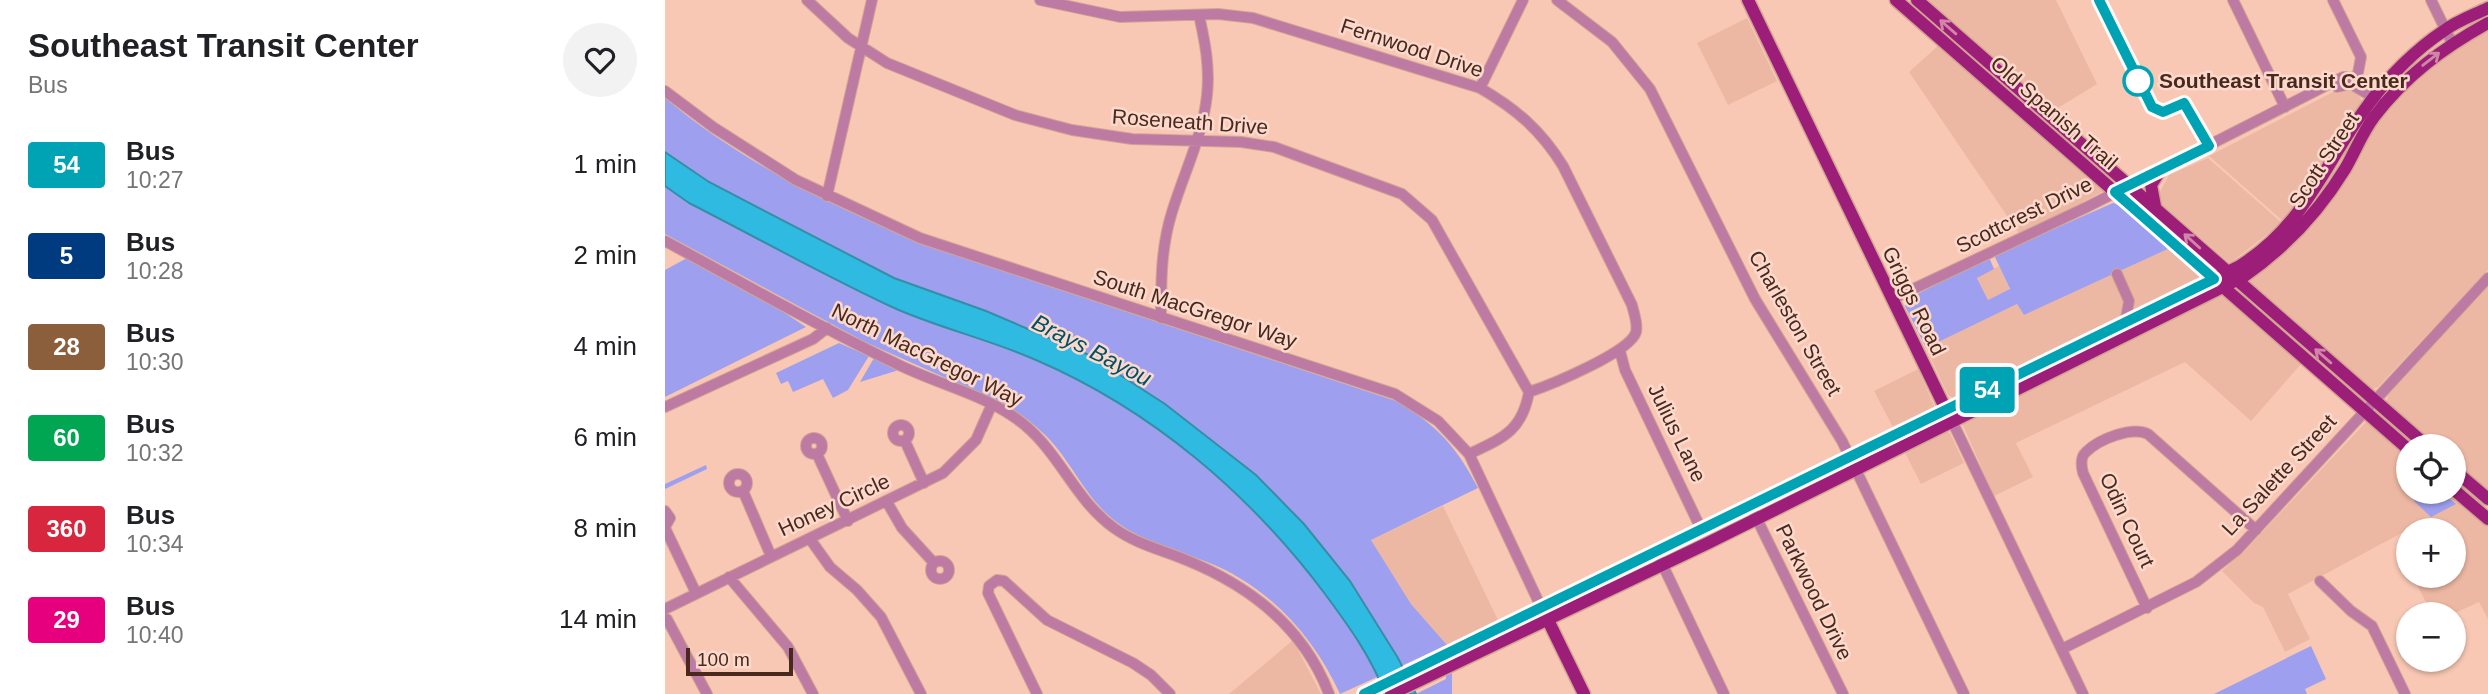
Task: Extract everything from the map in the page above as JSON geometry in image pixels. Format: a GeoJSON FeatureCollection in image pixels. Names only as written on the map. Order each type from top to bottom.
{"type":"FeatureCollection","features":[{"type":"Feature","properties":{"kind":"main road","name":"Griggs Road"},"geometry":{"type":"LineString","coordinates":[[1748,0],[1949,415]]}},
{"type":"Feature","properties":{"kind":"main road","name":"Old Spanish Trail"},"geometry":{"type":"LineString","coordinates":[[1896,0],[2396,438]]}},
{"type":"Feature","properties":{"kind":"main road","name":"Old Spanish Trail"},"geometry":{"type":"LineString","coordinates":[[1917,0],[2413,434]]}},
{"type":"Feature","properties":{"kind":"main road","name":"Scott Street"},"geometry":{"type":"LineString","coordinates":[[1364,694],[1440,663],[1660,559],[1754,513],[1849,458],[1949,415],[2232,277],[2285,244],[2324,189],[2403,65],[2445,29],[2488,8]]}},
{"type":"Feature","properties":{"kind":"main road","name":"Scott Street"},"geometry":{"type":"LineString","coordinates":[[2379,101],[2452,43],[2488,23]]}},
{"type":"Feature","properties":{"kind":"main road"},"geometry":{"type":"LineString","coordinates":[[1965,62],[1975,50]]}},
{"type":"Feature","properties":{"kind":"main road"},"geometry":{"type":"LineString","coordinates":[[2043,130],[2054,118]]}},
{"type":"Feature","properties":{"kind":"main road"},"geometry":{"type":"LineString","coordinates":[[2157,210],[2150,191],[2161,169]]}},
{"type":"Feature","properties":{"kind":"main road"},"geometry":{"type":"LineString","coordinates":[[2290,346],[2298,334]]}},
{"type":"Feature","properties":{"kind":"main road","name":"Scott Street"},"geometry":{"type":"LineString","coordinates":[[1660,559],[1702,531],[1754,513],[1855,471],[1949,415]]}},
{"type":"Feature","properties":{"kind":"main road"},"geometry":{"type":"LineString","coordinates":[[2468,482],[2488,499]]}},
{"type":"Feature","properties":{"kind":"main road"},"geometry":{"type":"LineString","coordinates":[[2466,500],[2488,519]]}},
{"type":"Feature","properties":{"kind":"main road","name":"South MacGregor Way"},"geometry":{"type":"LineString","coordinates":[[1544,613],[1584,694]]}},
{"type":"Feature","properties":{"kind":"main road","name":"Scott Street"},"geometry":{"type":"LineString","coordinates":[[1391,694],[1440,663]]}},
{"type":"Feature","properties":{"kind":"street","name":"Roseneath Drive"},"geometry":{"type":"LineString","coordinates":[[807,0],[837,30],[861,48],[925,81],[1047,125],[1132,139],[1274,147],[1380,184],[1412,201],[1432,220],[1445,241],[1529,392]]}},
{"type":"Feature","properties":{"kind":"street"},"geometry":{"type":"LineString","coordinates":[[827,196],[872,0]]}},
{"type":"Feature","properties":{"kind":"street","name":"Fernwood Drive"},"geometry":{"type":"LineString","coordinates":[[1040,0],[1120,17],[1232,14],[1253,18],[1480,88],[1513,107],[1551,145],[1632,305],[1636,332],[1620,351]]}},
{"type":"Feature","properties":{"kind":"street"},"geometry":{"type":"LineString","coordinates":[[1480,88],[1523,0]]}},
{"type":"Feature","properties":{"kind":"street","name":"Charleston Street"},"geometry":{"type":"LineString","coordinates":[[1557,0],[1612,42],[1650,89],[1755,299],[1817,398],[1849,458],[1964,694]]}},
{"type":"Feature","properties":{"kind":"street"},"geometry":{"type":"LineString","coordinates":[[2233,0],[2285,107]]}},
{"type":"Feature","properties":{"kind":"street"},"geometry":{"type":"LineString","coordinates":[[2333,0],[2361,57],[2357,78],[2372,89],[2379,101]]}},
{"type":"Feature","properties":{"kind":"street"},"geometry":{"type":"LineString","coordinates":[[2431,0],[2452,43]]}},
{"type":"Feature","properties":{"kind":"street"},"geometry":{"type":"LineString","coordinates":[[1161,318],[1161,275],[1165,239],[1204,119],[1208,78],[1199,15]]}},
{"type":"Feature","properties":{"kind":"street","name":"Scottcrest Drive"},"geometry":{"type":"LineString","coordinates":[[1892,299],[2115,192],[2343,77],[2357,78]]}},
{"type":"Feature","properties":{"kind":"street","name":"Scottcrest Drive"},"geometry":{"type":"LineString","coordinates":[[2323,89],[2351,84],[2379,101]]}},
{"type":"Feature","properties":{"kind":"street","name":"South MacGregor Way"},"geometry":{"type":"LineString","coordinates":[[665,91],[744,148],[827,196],[920,238],[1395,394],[1438,421],[1469,454],[1544,613]]}},
{"type":"Feature","properties":{"kind":"street","name":"North MacGregor Way"},"geometry":{"type":"LineString","coordinates":[[665,241],[897,364],[1009,413],[1043,439],[1086,501],[1114,529],[1151,547],[1214,571],[1262,602],[1304,645],[1329,694]]}},
{"type":"Feature","properties":{"kind":"street"},"geometry":{"type":"LineString","coordinates":[[2117,275],[2129,301],[2127,329]]}},
{"type":"Feature","properties":{"kind":"street","name":"La Salette Street"},"geometry":{"type":"LineString","coordinates":[[2062,649],[2196,582],[2256,530],[2488,278]]}},
{"type":"Feature","properties":{"kind":"street"},"geometry":{"type":"LineString","coordinates":[[665,407],[813,338],[827,328]]}},
{"type":"Feature","properties":{"kind":"street"},"geometry":{"type":"LineString","coordinates":[[1469,454],[1502,439],[1521,422],[1529,392],[1620,351]]}},
{"type":"Feature","properties":{"kind":"street","name":"Julius Lane"},"geometry":{"type":"LineString","coordinates":[[1620,351],[1625,370],[1702,531]]}},
{"type":"Feature","properties":{"kind":"street","name":"Honey Circle"},"geometry":{"type":"LineString","coordinates":[[666,614],[696,593],[924,483],[960,459],[976,440],[992,404]]}},
{"type":"Feature","properties":{"kind":"street","name":"Griggs Road"},"geometry":{"type":"LineString","coordinates":[[1949,415],[2083,694]]}},
{"type":"Feature","properties":{"kind":"street","name":"Odin Court"},"geometry":{"type":"LineString","coordinates":[[2147,608],[2083,473],[2081,462],[2085,452],[2128,430],[2139,429],[2256,530]]}},
{"type":"Feature","properties":{"kind":"street"},"geometry":{"type":"LineString","coordinates":[[905,441],[924,483]]}},
{"type":"Feature","properties":{"kind":"street"},"geometry":{"type":"LineString","coordinates":[[817,454],[848,521]]}},
{"type":"Feature","properties":{"kind":"street"},"geometry":{"type":"LineString","coordinates":[[743,491],[771,556]]}},
{"type":"Feature","properties":{"kind":"street"},"geometry":{"type":"LineString","coordinates":[[887,502],[902,528],[934,563]]}},
{"type":"Feature","properties":{"kind":"street"},"geometry":{"type":"LineString","coordinates":[[665,511],[670,518],[665,527],[696,593]]}},
{"type":"Feature","properties":{"kind":"street","name":"Parkwood Drive"},"geometry":{"type":"LineString","coordinates":[[1754,513],[1843,694]]}},
{"type":"Feature","properties":{"kind":"street"},"geometry":{"type":"LineString","coordinates":[[810,539],[830,567],[863,596],[881,617],[921,694]]}},
{"type":"Feature","properties":{"kind":"street"},"geometry":{"type":"LineString","coordinates":[[1660,559],[1724,694]]}},
{"type":"Feature","properties":{"kind":"street"},"geometry":{"type":"LineString","coordinates":[[729,577],[788,647],[813,694]]}},
{"type":"Feature","properties":{"kind":"street"},"geometry":{"type":"LineString","coordinates":[[1037,694],[988,593],[993,582],[1004,580],[1047,620],[1133,663],[1151,675],[1170,694]]}},
{"type":"Feature","properties":{"kind":"street"},"geometry":{"type":"LineString","coordinates":[[2321,581],[2351,611],[2372,626],[2405,694]]}},
{"type":"Feature","properties":{"kind":"street"},"geometry":{"type":"LineString","coordinates":[[666,614],[707,694]]}},
{"type":"Feature","properties":{"kind":"shaded area"},"geometry":{"type":"Polygon","coordinates":[[[1926,0],[2056,0],[2097,84],[2053,111],[1926,0]]]}},
{"type":"Feature","properties":{"kind":"shaded area"},"geometry":{"type":"Polygon","coordinates":[[[1747,18],[1777,81],[1728,105],[1697,43],[1747,18]]]}},
{"type":"Feature","properties":{"kind":"shaded area"},"geometry":{"type":"Polygon","coordinates":[[[2488,25],[2488,270],[2378,387],[2372,389],[2248,280],[2270,262],[2404,87],[2488,25]]]}},
{"type":"Feature","properties":{"kind":"shaded area"},"geometry":{"type":"Polygon","coordinates":[[[1939,45],[2104,191],[2020,235],[1909,72],[1939,45]]]}},
{"type":"Feature","properties":{"kind":"shaded area"},"geometry":{"type":"Polygon","coordinates":[[[2353,88],[2363,102],[2331,161],[2284,222],[2209,156],[2337,90],[2353,88]]]}},
{"type":"Feature","properties":{"kind":"shaded area"},"geometry":{"type":"Polygon","coordinates":[[[665,98],[727,144],[792,183],[826,201],[931,247],[1399,402],[1413,411],[1454,449],[1478,488],[1371,540],[1411,604],[1447,645],[1340,694],[1329,672],[1302,633],[1269,599],[1229,572],[1155,543],[1118,523],[1093,499],[1050,440],[1017,412],[865,342],[665,234],[665,98]]]}},
{"type":"Feature","properties":{"kind":"shaded area"},"geometry":{"type":"Polygon","coordinates":[[[665,152],[709,182],[894,278],[986,311],[1089,355],[1165,404],[1256,475],[1304,524],[1350,581],[1398,658],[1416,694],[1385,694],[1359,642],[1296,557],[1231,489],[1159,430],[1079,380],[1036,360],[892,307],[689,203],[665,186],[665,152]]]}},
{"type":"Feature","properties":{"kind":"shaded area"},"geometry":{"type":"Polygon","coordinates":[[[2208,158],[2282,223],[2230,263],[2156,199],[2169,175],[2208,158]]]}},
{"type":"Feature","properties":{"kind":"shaded area"},"geometry":{"type":"Polygon","coordinates":[[[2113,203],[2122,206],[2170,248],[2024,315],[2017,304],[1926,348],[1905,306],[1906,300],[1989,257],[1994,269],[1977,278],[1988,300],[2010,289],[1994,255],[2113,203]]]}},
{"type":"Feature","properties":{"kind":"shaded area"},"geometry":{"type":"Polygon","coordinates":[[[2170,248],[2198,272],[2201,279],[1956,400],[1948,395],[1926,348],[2017,304],[2024,315],[2170,248]]]}},
{"type":"Feature","properties":{"kind":"shaded area"},"geometry":{"type":"Polygon","coordinates":[[[687,258],[767,301],[806,327],[665,397],[665,270],[687,258]]]}},
{"type":"Feature","properties":{"kind":"shaded area"},"geometry":{"type":"Polygon","coordinates":[[[1999,266],[2010,290],[1988,300],[1977,277],[1999,266]]]}},
{"type":"Feature","properties":{"kind":"shaded area"},"geometry":{"type":"Polygon","coordinates":[[[2488,287],[2488,492],[2466,473],[2466,434],[2423,434],[2386,401],[2389,394],[2488,287]]]}},
{"type":"Feature","properties":{"kind":"shaded area"},"geometry":{"type":"Polygon","coordinates":[[[2220,294],[2302,363],[2251,421],[2185,362],[2016,443],[2033,477],[1994,496],[1962,423],[2220,294]]]}},
{"type":"Feature","properties":{"kind":"shaded area"},"geometry":{"type":"Polygon","coordinates":[[[839,343],[869,356],[848,390],[833,398],[823,379],[793,392],[788,381],[781,384],[776,373],[839,343]]]}},
{"type":"Feature","properties":{"kind":"shaded area"},"geometry":{"type":"Polygon","coordinates":[[[874,358],[899,370],[860,382],[874,358]]]}},
{"type":"Feature","properties":{"kind":"shaded area"},"geometry":{"type":"Polygon","coordinates":[[[1918,369],[1935,408],[1895,431],[1874,391],[1918,369]]]}},
{"type":"Feature","properties":{"kind":"shaded area"},"geometry":{"type":"Polygon","coordinates":[[[2366,422],[2396,446],[2396,504],[2463,504],[2488,526],[2488,619],[2479,602],[2466,608],[2466,602],[2426,602],[2419,588],[2466,588],[2466,518],[2396,518],[2396,536],[2288,594],[2310,639],[2285,652],[2263,607],[2254,603],[2222,571],[2252,543],[2366,422]]]}},
{"type":"Feature","properties":{"kind":"shaded area"},"geometry":{"type":"Polygon","coordinates":[[[1944,430],[1950,433],[1964,463],[1921,484],[1903,449],[1944,430]]]}},
{"type":"Feature","properties":{"kind":"shaded area"},"geometry":{"type":"Polygon","coordinates":[[[706,465],[707,469],[665,489],[665,484],[706,465]]]}},
{"type":"Feature","properties":{"kind":"shaded area"},"geometry":{"type":"Polygon","coordinates":[[[2417,504],[2456,504],[2431,517],[2417,504]]]}},
{"type":"Feature","properties":{"kind":"shaded area"},"geometry":{"type":"Polygon","coordinates":[[[1443,506],[1498,620],[1447,645],[1411,604],[1371,540],[1443,506]]]}},
{"type":"Feature","properties":{"kind":"shaded area"},"geometry":{"type":"Polygon","coordinates":[[[1293,640],[1321,694],[1229,694],[1293,640]]]}},
{"type":"Feature","properties":{"kind":"shaded area"},"geometry":{"type":"Polygon","coordinates":[[[2311,646],[2326,679],[2305,689],[2307,694],[2214,694],[2311,646]]]}},
{"type":"Feature","properties":{"kind":"shaded area"},"geometry":{"type":"Polygon","coordinates":[[[1452,672],[1452,694],[1416,694],[1446,679],[1446,675],[1452,672]]]}},
{"type":"Feature","properties":{"kind":"bus line","name":"54"},"geometry":{"type":"LineString","coordinates":[[1364,694],[2214,279],[2115,192],[2209,146],[2203,140],[2184,103],[2163,112],[2152,107],[2099,0]]}},
{"type":"Feature","properties":{"kind":"place","name":"Southeast Transit Center"},"geometry":{"type":"Point","coordinates":[2138,81]}},
{"type":"Feature","properties":{"kind":"water label","name":"Brays Bayou"},"geometry":{"type":"Point","coordinates":[1092,350]}}]}
